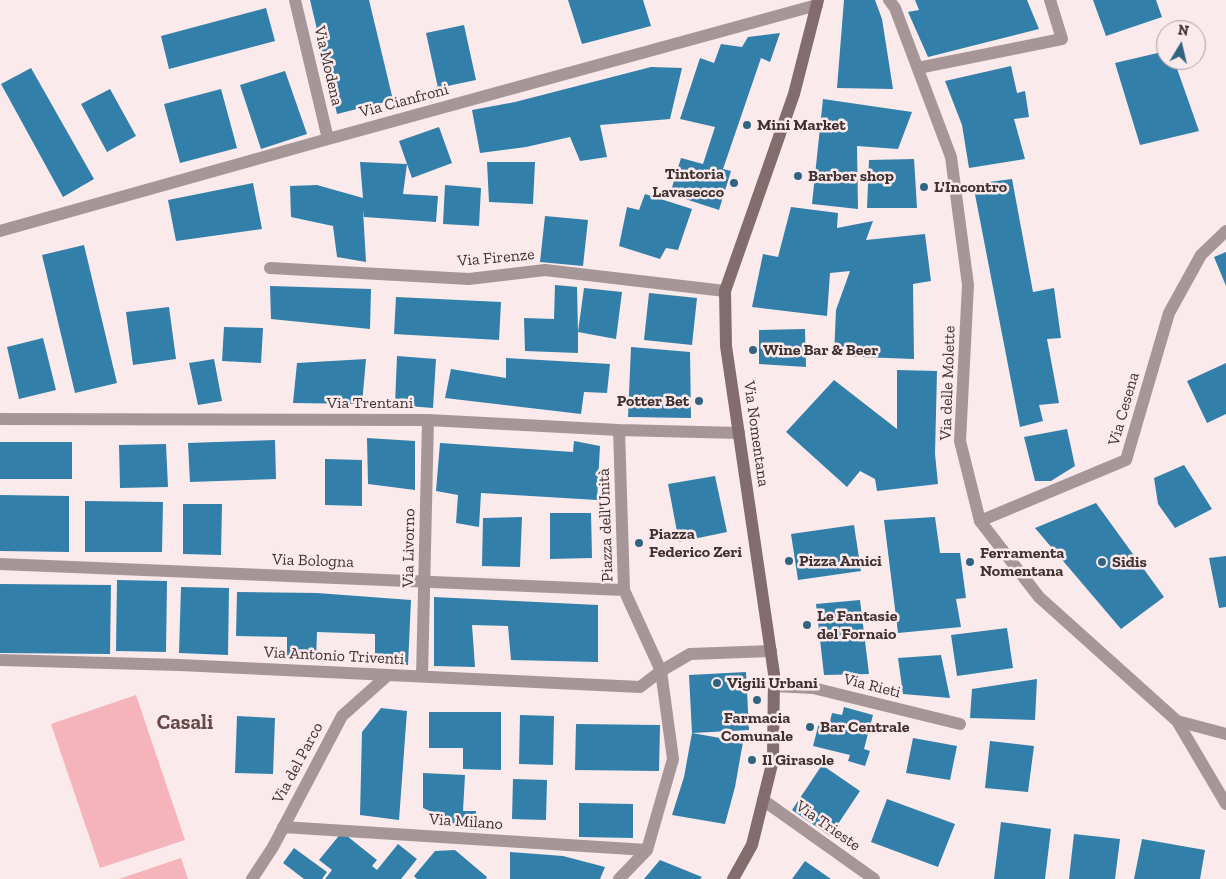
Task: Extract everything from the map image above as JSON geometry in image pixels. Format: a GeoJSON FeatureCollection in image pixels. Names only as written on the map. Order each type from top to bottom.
{"type":"FeatureCollection","features":[{"type":"Feature","properties":{"kind":"main road","name":"Via Nomentana"},"geometry":{"type":"LineString","coordinates":[[733,879],[752,845],[773,760],[774,686],[771,651],[726,346],[725,291],[794,94],[818,3]]}},
{"type":"Feature","properties":{"kind":"street","name":"Via Modena"},"geometry":{"type":"LineString","coordinates":[[295,0],[328,139]]}},
{"type":"Feature","properties":{"kind":"street","name":"Via delle Molette"},"geometry":{"type":"LineString","coordinates":[[889,0],[896,8],[951,157],[968,285],[960,441],[980,520],[1039,597],[1177,721],[1226,804]]}},
{"type":"Feature","properties":{"kind":"street"},"geometry":{"type":"LineString","coordinates":[[918,68],[1062,39],[1050,0]]}},
{"type":"Feature","properties":{"kind":"street","name":"Via Cianfroni"},"geometry":{"type":"LineString","coordinates":[[0,231],[818,3]]}},
{"type":"Feature","properties":{"kind":"street","name":"Via Cesena"},"geometry":{"type":"LineString","coordinates":[[980,520],[1126,460],[1169,313],[1201,255],[1226,231]]}},
{"type":"Feature","properties":{"kind":"street","name":"Via Firenze"},"geometry":{"type":"LineString","coordinates":[[270,268],[469,280],[545,270],[725,291]]}},
{"type":"Feature","properties":{"kind":"street","name":"Via Trentani"},"geometry":{"type":"LineString","coordinates":[[0,419],[428,420],[739,434]]}},
{"type":"Feature","properties":{"kind":"street","name":"Via Livorno"},"geometry":{"type":"LineString","coordinates":[[422,676],[428,420]]}},
{"type":"Feature","properties":{"kind":"street","name":"Piazza dell'Unità"},"geometry":{"type":"LineString","coordinates":[[619,430],[624,590],[661,671],[673,759],[646,850]]}},
{"type":"Feature","properties":{"kind":"street","name":"Via Bologna"},"geometry":{"type":"LineString","coordinates":[[0,564],[624,590]]}},
{"type":"Feature","properties":{"kind":"street","name":"Via Antonio Triventi"},"geometry":{"type":"LineString","coordinates":[[0,660],[422,676],[640,687],[661,671],[690,654],[771,651]]}},
{"type":"Feature","properties":{"kind":"street","name":"Via del Parco"},"geometry":{"type":"LineString","coordinates":[[252,879],[284,827],[342,716],[388,675]]}},
{"type":"Feature","properties":{"kind":"street","name":"Via Rieti"},"geometry":{"type":"LineString","coordinates":[[774,686],[813,688],[960,724]]}},
{"type":"Feature","properties":{"kind":"street"},"geometry":{"type":"LineString","coordinates":[[1177,721],[1226,734]]}},
{"type":"Feature","properties":{"kind":"street","name":"Via Trieste"},"geometry":{"type":"LineString","coordinates":[[763,800],[874,879]]}},
{"type":"Feature","properties":{"kind":"street","name":"Via Milano"},"geometry":{"type":"LineString","coordinates":[[284,827],[646,850]]}},
{"type":"Feature","properties":{"kind":"street"},"geometry":{"type":"LineString","coordinates":[[619,879],[646,850]]}},
{"type":"Feature","properties":{"kind":"shaded area"},"geometry":{"type":"Polygon","coordinates":[[[136,695],[185,840],[100,868],[51,724],[136,695]]]}},
{"type":"Feature","properties":{"kind":"shaded area"},"geometry":{"type":"Polygon","coordinates":[[[181,858],[188,879],[119,879],[181,858]]]}},
{"type":"Feature","properties":{"kind":"building"},"geometry":{"type":"Polygon","coordinates":[[[310,0],[369,0],[393,100],[337,114],[310,0]]]}},
{"type":"Feature","properties":{"kind":"building"},"geometry":{"type":"Polygon","coordinates":[[[568,0],[643,0],[651,26],[582,44],[568,0]]]}},
{"type":"Feature","properties":{"kind":"building"},"geometry":{"type":"Polygon","coordinates":[[[844,0],[875,0],[882,19],[893,89],[837,88],[844,0]]]}},
{"type":"Feature","properties":{"kind":"building"},"geometry":{"type":"Polygon","coordinates":[[[915,0],[1027,0],[1039,29],[928,57],[908,12],[919,10],[915,0]]]}},
{"type":"Feature","properties":{"kind":"building"},"geometry":{"type":"Polygon","coordinates":[[[1093,0],[1156,0],[1162,17],[1106,36],[1093,0]]]}},
{"type":"Feature","properties":{"kind":"building"},"geometry":{"type":"Polygon","coordinates":[[[266,8],[275,41],[169,69],[161,36],[266,8]]]}},
{"type":"Feature","properties":{"kind":"building"},"geometry":{"type":"Polygon","coordinates":[[[464,25],[476,80],[438,88],[426,33],[464,25]]]}},
{"type":"Feature","properties":{"kind":"building"},"geometry":{"type":"Polygon","coordinates":[[[780,33],[770,62],[761,58],[723,169],[731,171],[719,210],[670,194],[681,158],[703,164],[715,127],[680,119],[700,58],[714,63],[721,44],[742,47],[748,37],[780,33]]]}},
{"type":"Feature","properties":{"kind":"building"},"geometry":{"type":"Polygon","coordinates":[[[1156,53],[1156,70],[1178,70],[1199,131],[1140,145],[1115,63],[1156,53]]]}},
{"type":"Feature","properties":{"kind":"building"},"geometry":{"type":"Polygon","coordinates":[[[1011,66],[1017,93],[1025,91],[1029,117],[1014,119],[1025,159],[969,168],[962,125],[945,81],[1011,66]]]}},
{"type":"Feature","properties":{"kind":"building"},"geometry":{"type":"Polygon","coordinates":[[[651,67],[682,68],[670,119],[600,125],[607,157],[580,161],[570,137],[526,147],[480,153],[472,110],[515,102],[651,67]]]}},
{"type":"Feature","properties":{"kind":"building"},"geometry":{"type":"Polygon","coordinates":[[[31,68],[94,179],[63,197],[1,84],[31,68]]]}},
{"type":"Feature","properties":{"kind":"building"},"geometry":{"type":"Polygon","coordinates":[[[285,71],[307,134],[261,149],[240,85],[285,71]]]}},
{"type":"Feature","properties":{"kind":"building"},"geometry":{"type":"Polygon","coordinates":[[[110,89],[136,136],[107,152],[81,104],[110,89]]]}},
{"type":"Feature","properties":{"kind":"building"},"geometry":{"type":"Polygon","coordinates":[[[221,89],[237,148],[180,163],[164,104],[221,89]]]}},
{"type":"Feature","properties":{"kind":"building"},"geometry":{"type":"Polygon","coordinates":[[[823,99],[912,112],[898,149],[857,146],[858,209],[812,204],[823,99]]]}},
{"type":"Feature","properties":{"kind":"building"},"geometry":{"type":"Polygon","coordinates":[[[439,127],[452,163],[412,178],[399,141],[439,127]]]}},
{"type":"Feature","properties":{"kind":"building"},"geometry":{"type":"Polygon","coordinates":[[[914,159],[917,208],[867,208],[869,160],[914,159]]]}},
{"type":"Feature","properties":{"kind":"building"},"geometry":{"type":"Polygon","coordinates":[[[360,162],[407,164],[403,194],[438,196],[436,222],[364,217],[363,210],[366,262],[337,257],[333,226],[291,217],[290,186],[317,185],[363,198],[360,162]]]}},
{"type":"Feature","properties":{"kind":"building"},"geometry":{"type":"Polygon","coordinates":[[[487,162],[535,162],[533,204],[489,202],[487,162]]]}},
{"type":"Feature","properties":{"kind":"building"},"geometry":{"type":"Polygon","coordinates":[[[1012,179],[1033,292],[1054,288],[1061,338],[1047,339],[1059,403],[1039,405],[1043,421],[1020,427],[973,184],[1012,179]]]}},
{"type":"Feature","properties":{"kind":"building"},"geometry":{"type":"Polygon","coordinates":[[[253,183],[262,229],[176,241],[168,200],[253,183]]]}},
{"type":"Feature","properties":{"kind":"building"},"geometry":{"type":"Polygon","coordinates":[[[445,185],[481,188],[479,226],[443,224],[445,185]]]}},
{"type":"Feature","properties":{"kind":"building"},"geometry":{"type":"Polygon","coordinates":[[[645,194],[692,209],[678,250],[666,248],[660,259],[619,246],[627,207],[639,210],[645,194]]]}},
{"type":"Feature","properties":{"kind":"building"},"geometry":{"type":"Polygon","coordinates":[[[791,207],[838,213],[837,228],[873,221],[866,240],[925,234],[931,281],[913,284],[914,359],[834,356],[836,310],[850,271],[830,273],[827,316],[752,307],[763,254],[778,257],[791,207]]]}},
{"type":"Feature","properties":{"kind":"building"},"geometry":{"type":"Polygon","coordinates":[[[545,216],[588,220],[583,266],[540,262],[545,216]]]}},
{"type":"Feature","properties":{"kind":"building"},"geometry":{"type":"Polygon","coordinates":[[[84,245],[117,383],[75,393],[42,255],[84,245]]]}},
{"type":"Feature","properties":{"kind":"building"},"geometry":{"type":"Polygon","coordinates":[[[1226,252],[1226,286],[1214,257],[1226,252]]]}},
{"type":"Feature","properties":{"kind":"building"},"geometry":{"type":"Polygon","coordinates":[[[555,285],[577,287],[578,353],[525,351],[524,318],[554,319],[555,285]]]}},
{"type":"Feature","properties":{"kind":"building"},"geometry":{"type":"Polygon","coordinates":[[[270,286],[371,289],[370,329],[271,319],[270,286]]]}},
{"type":"Feature","properties":{"kind":"building"},"geometry":{"type":"Polygon","coordinates":[[[584,288],[622,292],[616,339],[578,332],[584,288]]]}},
{"type":"Feature","properties":{"kind":"building"},"geometry":{"type":"Polygon","coordinates":[[[649,293],[697,298],[692,345],[644,340],[649,293]]]}},
{"type":"Feature","properties":{"kind":"building"},"geometry":{"type":"Polygon","coordinates":[[[396,297],[501,302],[499,340],[394,334],[396,297]]]}},
{"type":"Feature","properties":{"kind":"building"},"geometry":{"type":"Polygon","coordinates":[[[169,307],[176,359],[133,365],[126,312],[169,307]]]}},
{"type":"Feature","properties":{"kind":"building"},"geometry":{"type":"Polygon","coordinates":[[[224,327],[263,328],[261,363],[222,361],[224,327]]]}},
{"type":"Feature","properties":{"kind":"building"},"geometry":{"type":"Polygon","coordinates":[[[805,329],[806,367],[759,364],[759,330],[805,329]]]}},
{"type":"Feature","properties":{"kind":"building"},"geometry":{"type":"Polygon","coordinates":[[[43,338],[56,390],[19,399],[7,347],[43,338]]]}},
{"type":"Feature","properties":{"kind":"building"},"geometry":{"type":"Polygon","coordinates":[[[631,347],[690,352],[691,418],[628,417],[631,347]]]}},
{"type":"Feature","properties":{"kind":"building"},"geometry":{"type":"Polygon","coordinates":[[[397,356],[436,359],[433,408],[395,405],[397,356]]]}},
{"type":"Feature","properties":{"kind":"building"},"geometry":{"type":"Polygon","coordinates":[[[506,358],[610,364],[607,393],[584,392],[581,414],[445,398],[451,369],[506,378],[506,358]]]}},
{"type":"Feature","properties":{"kind":"building"},"geometry":{"type":"Polygon","coordinates":[[[214,359],[222,401],[198,405],[189,363],[214,359]]]}},
{"type":"Feature","properties":{"kind":"building"},"geometry":{"type":"Polygon","coordinates":[[[366,359],[362,404],[293,403],[297,363],[366,359]]]}},
{"type":"Feature","properties":{"kind":"building"},"geometry":{"type":"Polygon","coordinates":[[[1226,363],[1226,414],[1207,423],[1187,381],[1226,363]]]}},
{"type":"Feature","properties":{"kind":"building"},"geometry":{"type":"Polygon","coordinates":[[[897,370],[937,371],[935,454],[938,484],[877,491],[875,479],[860,471],[847,487],[786,432],[834,380],[897,429],[897,370]]]}},
{"type":"Feature","properties":{"kind":"building"},"geometry":{"type":"Polygon","coordinates":[[[1067,429],[1075,466],[1051,481],[1035,481],[1024,437],[1067,429]]]}},
{"type":"Feature","properties":{"kind":"building"},"geometry":{"type":"Polygon","coordinates":[[[367,438],[415,441],[415,490],[368,484],[367,438]]]}},
{"type":"Feature","properties":{"kind":"building"},"geometry":{"type":"Polygon","coordinates":[[[275,440],[276,479],[190,482],[188,443],[275,440]]]}},
{"type":"Feature","properties":{"kind":"building"},"geometry":{"type":"Polygon","coordinates":[[[574,441],[600,446],[597,500],[481,493],[479,527],[456,523],[458,495],[436,491],[440,443],[573,452],[574,441]]]}},
{"type":"Feature","properties":{"kind":"building"},"geometry":{"type":"Polygon","coordinates":[[[0,442],[72,442],[72,479],[0,479],[0,442]]]}},
{"type":"Feature","properties":{"kind":"building"},"geometry":{"type":"Polygon","coordinates":[[[166,444],[168,487],[120,488],[119,445],[166,444]]]}},
{"type":"Feature","properties":{"kind":"building"},"geometry":{"type":"Polygon","coordinates":[[[325,459],[362,460],[362,506],[325,505],[325,459]]]}},
{"type":"Feature","properties":{"kind":"building"},"geometry":{"type":"Polygon","coordinates":[[[1184,465],[1212,509],[1175,528],[1158,504],[1154,478],[1184,465]]]}},
{"type":"Feature","properties":{"kind":"building"},"geometry":{"type":"Polygon","coordinates":[[[715,476],[727,532],[679,542],[668,484],[715,476]]]}},
{"type":"Feature","properties":{"kind":"building"},"geometry":{"type":"Polygon","coordinates":[[[0,495],[69,496],[69,552],[0,551],[0,495]]]}},
{"type":"Feature","properties":{"kind":"building"},"geometry":{"type":"Polygon","coordinates":[[[85,501],[163,502],[162,552],[85,552],[85,501]]]}},
{"type":"Feature","properties":{"kind":"building","name":"Sidis"},"geometry":{"type":"Polygon","coordinates":[[[1096,503],[1164,597],[1121,629],[1035,528],[1096,503]]]}},
{"type":"Feature","properties":{"kind":"building"},"geometry":{"type":"Polygon","coordinates":[[[183,504],[222,504],[221,555],[183,554],[183,504]]]}},
{"type":"Feature","properties":{"kind":"building"},"geometry":{"type":"Polygon","coordinates":[[[550,513],[591,513],[592,558],[550,559],[550,513]]]}},
{"type":"Feature","properties":{"kind":"building"},"geometry":{"type":"Polygon","coordinates":[[[522,517],[520,567],[482,566],[483,518],[522,517]]]}},
{"type":"Feature","properties":{"kind":"building"},"geometry":{"type":"Polygon","coordinates":[[[935,517],[940,553],[960,553],[966,598],[956,599],[961,627],[898,633],[884,520],[935,517]]]}},
{"type":"Feature","properties":{"kind":"building"},"geometry":{"type":"Polygon","coordinates":[[[854,525],[861,571],[798,580],[791,534],[854,525]]]}},
{"type":"Feature","properties":{"kind":"building"},"geometry":{"type":"Polygon","coordinates":[[[1226,556],[1226,607],[1219,608],[1209,558],[1226,556]]]}},
{"type":"Feature","properties":{"kind":"building"},"geometry":{"type":"Polygon","coordinates":[[[117,580],[167,581],[166,652],[116,651],[117,580]]]}},
{"type":"Feature","properties":{"kind":"building"},"geometry":{"type":"Polygon","coordinates":[[[0,584],[111,585],[110,654],[0,653],[0,584]]]}},
{"type":"Feature","properties":{"kind":"building"},"geometry":{"type":"Polygon","coordinates":[[[181,587],[229,588],[228,655],[179,653],[181,587]]]}},
{"type":"Feature","properties":{"kind":"building"},"geometry":{"type":"Polygon","coordinates":[[[237,592],[317,593],[411,600],[408,665],[375,663],[375,634],[317,632],[316,660],[287,659],[287,637],[236,636],[237,592]]]}},
{"type":"Feature","properties":{"kind":"building"},"geometry":{"type":"Polygon","coordinates":[[[434,597],[598,605],[598,662],[511,660],[508,626],[472,625],[475,667],[434,666],[434,597]]]}},
{"type":"Feature","properties":{"kind":"building"},"geometry":{"type":"Polygon","coordinates":[[[860,600],[869,674],[824,675],[816,604],[860,600]]]}},
{"type":"Feature","properties":{"kind":"building"},"geometry":{"type":"Polygon","coordinates":[[[1007,628],[1013,668],[957,676],[951,635],[1007,628]]]}},
{"type":"Feature","properties":{"kind":"building"},"geometry":{"type":"Polygon","coordinates":[[[941,655],[950,698],[903,694],[898,658],[941,655]]]}},
{"type":"Feature","properties":{"kind":"building"},"geometry":{"type":"Polygon","coordinates":[[[746,672],[749,730],[692,733],[689,675],[746,672]]]}},
{"type":"Feature","properties":{"kind":"building"},"geometry":{"type":"Polygon","coordinates":[[[1037,679],[1035,720],[970,718],[972,689],[1037,679]]]}},
{"type":"Feature","properties":{"kind":"building"},"geometry":{"type":"Polygon","coordinates":[[[844,707],[873,715],[864,749],[870,751],[865,766],[848,761],[850,755],[813,746],[819,723],[829,726],[832,713],[842,715],[844,707]]]}},
{"type":"Feature","properties":{"kind":"building"},"geometry":{"type":"Polygon","coordinates":[[[381,708],[407,711],[399,820],[360,815],[362,732],[381,708]]]}},
{"type":"Feature","properties":{"kind":"building"},"geometry":{"type":"Polygon","coordinates":[[[429,712],[501,712],[501,770],[463,769],[463,748],[429,748],[429,712]]]}},
{"type":"Feature","properties":{"kind":"building"},"geometry":{"type":"Polygon","coordinates":[[[520,715],[554,716],[553,765],[519,764],[520,715]]]}},
{"type":"Feature","properties":{"kind":"building"},"geometry":{"type":"Polygon","coordinates":[[[237,716],[275,718],[273,774],[235,773],[237,716]]]}},
{"type":"Feature","properties":{"kind":"building"},"geometry":{"type":"Polygon","coordinates":[[[576,724],[660,725],[659,771],[575,770],[576,724]]]}},
{"type":"Feature","properties":{"kind":"building"},"geometry":{"type":"Polygon","coordinates":[[[692,733],[743,742],[735,787],[725,824],[672,815],[684,777],[692,733]]]}},
{"type":"Feature","properties":{"kind":"building"},"geometry":{"type":"Polygon","coordinates":[[[913,738],[957,746],[950,780],[906,773],[913,738]]]}},
{"type":"Feature","properties":{"kind":"building"},"geometry":{"type":"Polygon","coordinates":[[[990,741],[1034,746],[1028,792],[985,788],[990,741]]]}},
{"type":"Feature","properties":{"kind":"building"},"geometry":{"type":"Polygon","coordinates":[[[822,765],[860,791],[830,836],[792,810],[822,765]]]}},
{"type":"Feature","properties":{"kind":"building"},"geometry":{"type":"Polygon","coordinates":[[[423,773],[465,775],[463,811],[476,811],[477,830],[452,827],[434,813],[423,808],[423,773]]]}},
{"type":"Feature","properties":{"kind":"building"},"geometry":{"type":"Polygon","coordinates":[[[513,779],[547,780],[546,820],[512,819],[513,779]]]}},
{"type":"Feature","properties":{"kind":"building"},"geometry":{"type":"Polygon","coordinates":[[[887,799],[955,824],[938,867],[871,842],[887,799]]]}},
{"type":"Feature","properties":{"kind":"building"},"geometry":{"type":"Polygon","coordinates":[[[579,803],[633,804],[633,838],[579,837],[579,803]]]}},
{"type":"Feature","properties":{"kind":"building"},"geometry":{"type":"Polygon","coordinates":[[[1001,822],[1051,829],[1045,879],[994,879],[1001,822]]]}},
{"type":"Feature","properties":{"kind":"building"},"geometry":{"type":"Polygon","coordinates":[[[342,832],[377,860],[372,866],[377,870],[398,844],[417,859],[401,879],[325,879],[332,870],[319,860],[342,832]]]}},
{"type":"Feature","properties":{"kind":"building"},"geometry":{"type":"Polygon","coordinates":[[[1074,834],[1120,839],[1115,879],[1069,879],[1074,834]]]}},
{"type":"Feature","properties":{"kind":"building"},"geometry":{"type":"Polygon","coordinates":[[[1142,839],[1205,850],[1200,879],[1134,879],[1142,839]]]}},
{"type":"Feature","properties":{"kind":"building"},"geometry":{"type":"Polygon","coordinates":[[[294,848],[327,872],[322,879],[304,879],[283,863],[294,848]]]}},
{"type":"Feature","properties":{"kind":"building"},"geometry":{"type":"Polygon","coordinates":[[[455,850],[487,877],[486,879],[417,879],[414,876],[435,851],[455,850]]]}},
{"type":"Feature","properties":{"kind":"building"},"geometry":{"type":"Polygon","coordinates":[[[510,852],[563,856],[605,867],[600,879],[510,879],[510,852]]]}},
{"type":"Feature","properties":{"kind":"building"},"geometry":{"type":"Polygon","coordinates":[[[660,860],[702,877],[700,879],[644,879],[660,860]]]}},
{"type":"Feature","properties":{"kind":"building"},"geometry":{"type":"Polygon","coordinates":[[[805,861],[831,879],[792,879],[805,861]]]}},
{"type":"Feature","properties":{"kind":"place","name":"Mini Market"},"geometry":{"type":"Point","coordinates":[747,125]}},
{"type":"Feature","properties":{"kind":"place","name":"Barber shop"},"geometry":{"type":"Point","coordinates":[798,176]}},
{"type":"Feature","properties":{"kind":"place","name":"Tintoria Lavasecco"},"geometry":{"type":"Point","coordinates":[734,183]}},
{"type":"Feature","properties":{"kind":"place","name":"L'Incontro"},"geometry":{"type":"Point","coordinates":[924,187]}},
{"type":"Feature","properties":{"kind":"place","name":"Wine Bar & Beer"},"geometry":{"type":"Point","coordinates":[753,350]}},
{"type":"Feature","properties":{"kind":"place","name":"Potter Bet"},"geometry":{"type":"Point","coordinates":[699,401]}},
{"type":"Feature","properties":{"kind":"place","name":"Piazza Federico Zeri"},"geometry":{"type":"Point","coordinates":[639,543]}},
{"type":"Feature","properties":{"kind":"place","name":"Pizza Amici"},"geometry":{"type":"Point","coordinates":[789,561]}},
{"type":"Feature","properties":{"kind":"place","name":"Ferramenta Nomentana"},"geometry":{"type":"Point","coordinates":[970,562]}},
{"type":"Feature","properties":{"kind":"place","name":"Sidis"},"geometry":{"type":"Point","coordinates":[1102,562]}},
{"type":"Feature","properties":{"kind":"place","name":"Le Fantasie del Fornaio"},"geometry":{"type":"Point","coordinates":[807,625]}},
{"type":"Feature","properties":{"kind":"place","name":"Vigili Urbani"},"geometry":{"type":"Point","coordinates":[717,683]}},
{"type":"Feature","properties":{"kind":"place","name":"Farmacia Comunale"},"geometry":{"type":"Point","coordinates":[757,700]}},
{"type":"Feature","properties":{"kind":"place","name":"Bar Centrale"},"geometry":{"type":"Point","coordinates":[810,727]}},
{"type":"Feature","properties":{"kind":"place","name":"Il Girasole"},"geometry":{"type":"Point","coordinates":[752,760]}},
{"type":"Feature","properties":{"kind":"district","name":"Casali"},"geometry":{"type":"Point","coordinates":[185,723]}}]}
